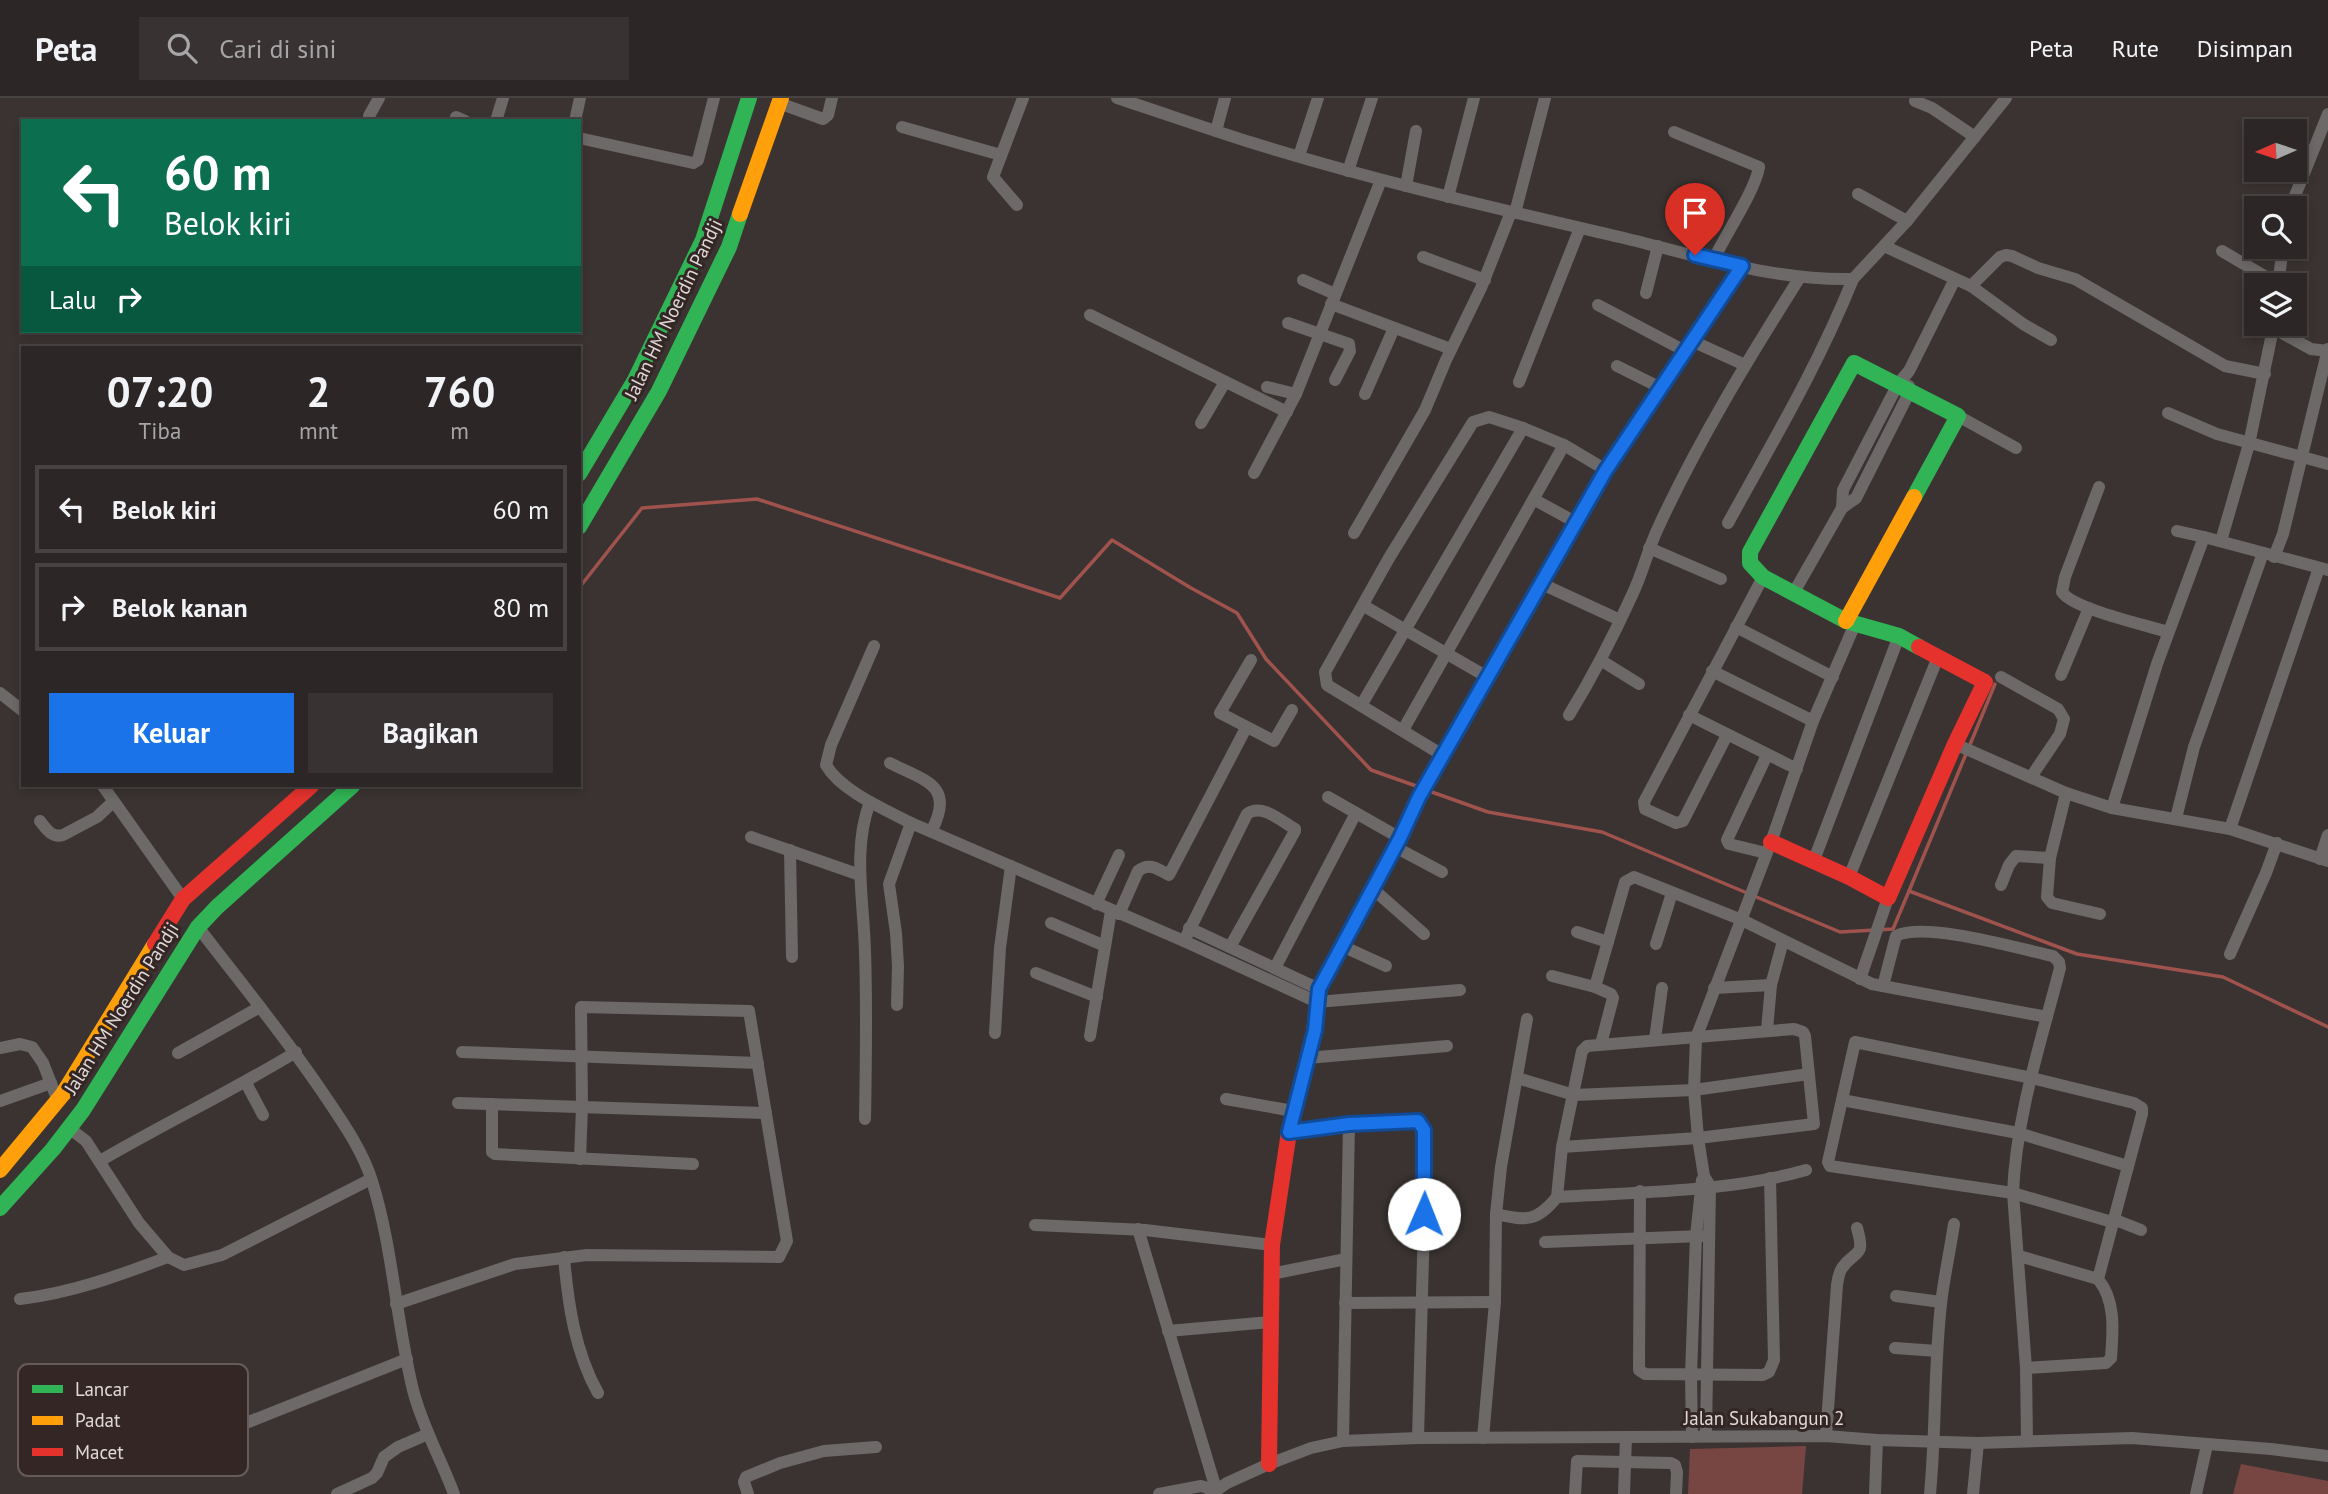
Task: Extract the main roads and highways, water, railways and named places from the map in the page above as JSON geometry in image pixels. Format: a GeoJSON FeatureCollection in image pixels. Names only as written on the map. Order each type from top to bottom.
{"type":"FeatureCollection","features":[{"type":"Feature","properties":{"kind":"waterway"},"geometry":{"type":"LineString","coordinates":[[581,585],[642,508],[757,499],[1060,598],[1112,540],[1237,613],[1266,659],[1371,770],[1419,787]]}},
{"type":"Feature","properties":{"kind":"waterway"},"geometry":{"type":"LineString","coordinates":[[1969,747],[1995,684]]}},
{"type":"Feature","properties":{"kind":"waterway"},"geometry":{"type":"LineString","coordinates":[[1909,891],[1966,754]]}},
{"type":"Feature","properties":{"kind":"waterway"},"geometry":{"type":"LineString","coordinates":[[1429,791],[1488,812],[1602,832],[1747,893]]}},
{"type":"Feature","properties":{"kind":"waterway"},"geometry":{"type":"LineString","coordinates":[[1754,896],[1840,932],[1893,929],[1909,891],[2077,954],[2223,977],[2328,1027]]}}]}
